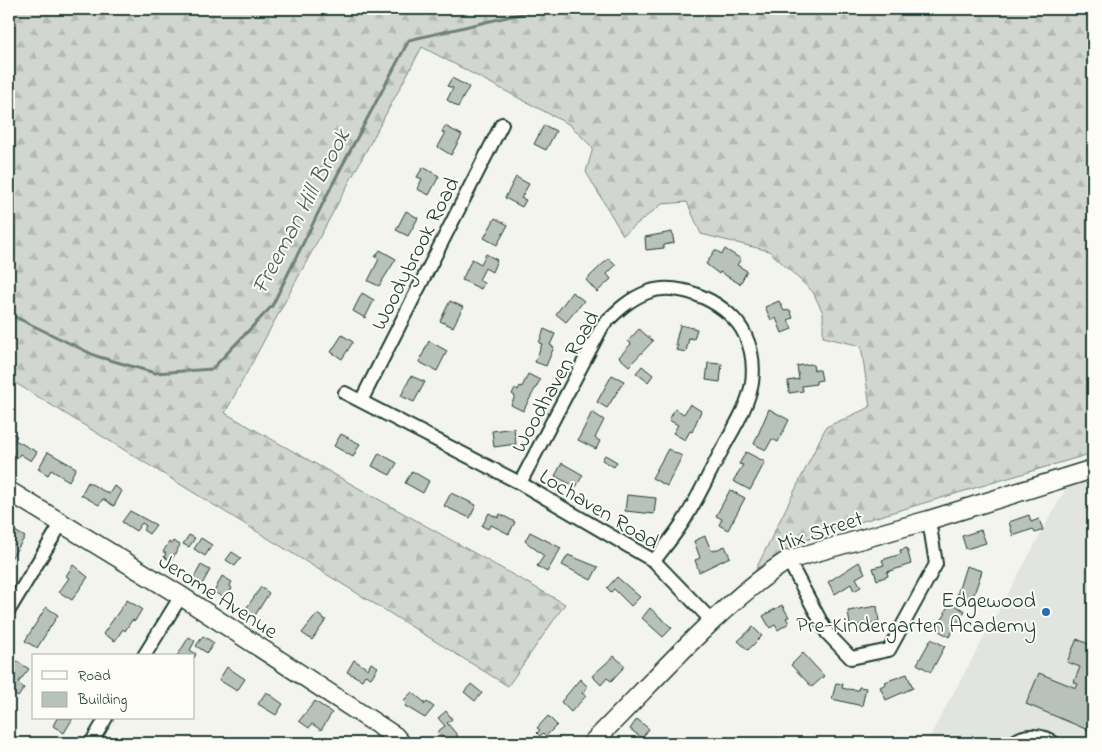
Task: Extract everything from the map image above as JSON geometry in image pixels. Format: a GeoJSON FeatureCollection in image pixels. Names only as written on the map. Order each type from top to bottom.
{"type":"FeatureCollection","features":[{"type":"Feature","properties":{"kind":"main road","name":"Mix Street"},"geometry":{"type":"LineString","coordinates":[[592,743],[713,622],[768,573],[788,560],[929,520],[1093,469]]}},
{"type":"Feature","properties":{"kind":"main road","name":"Jerome Avenue"},"geometry":{"type":"LineString","coordinates":[[9,491],[181,596],[394,736],[401,743]]}},
{"type":"Feature","properties":{"kind":"street","name":"Woodybrook Road"},"geometry":{"type":"LineString","coordinates":[[361,401],[502,124]]}},
{"type":"Feature","properties":{"kind":"street","name":"Woodhaven Road"},"geometry":{"type":"LineString","coordinates":[[520,483],[603,325],[623,304],[650,291],[674,289],[697,294],[712,302],[730,316],[745,334],[752,360],[752,383],[743,411],[682,524],[654,561]]}},
{"type":"Feature","properties":{"kind":"street","name":"Lochaven Road"},"geometry":{"type":"LineString","coordinates":[[345,393],[520,483],[654,561],[713,622]]}},
{"type":"Feature","properties":{"kind":"street"},"geometry":{"type":"LineString","coordinates":[[788,560],[826,634],[851,658],[889,650],[936,564],[929,520]]}},
{"type":"Feature","properties":{"kind":"street"},"geometry":{"type":"LineString","coordinates":[[9,610],[61,524]]}},
{"type":"Feature","properties":{"kind":"street"},"geometry":{"type":"LineString","coordinates":[[145,654],[181,596]]}},
{"type":"Feature","properties":{"kind":"street"},"geometry":{"type":"LineString","coordinates":[[91,743],[105,720]]}},
{"type":"Feature","properties":{"kind":"street"},"geometry":{"type":"LineString","coordinates":[[1013,743],[1025,737],[1034,736],[1042,737],[1054,743]]}},
{"type":"Feature","properties":{"kind":"shaded area","name":"Edgewood Pre-Kindergarten Academy"},"geometry":{"type":"Polygon","coordinates":[[[1093,469],[1093,743],[926,743],[1073,475],[1093,469]]]}},
{"type":"Feature","properties":{"kind":"green space"},"geometry":{"type":"Polygon","coordinates":[[[9,9],[1093,9],[1093,453],[816,535],[756,569],[826,427],[870,407],[861,346],[823,337],[823,313],[813,292],[769,251],[701,234],[687,202],[662,204],[623,235],[586,172],[593,148],[570,125],[422,47],[225,413],[565,604],[508,686],[9,379],[9,9]]]}},
{"type":"Feature","properties":{"kind":"building"},"geometry":{"type":"Polygon","coordinates":[[[452,78],[469,87],[458,107],[447,100],[453,88],[447,86],[452,78]]]}},
{"type":"Feature","properties":{"kind":"building"},"geometry":{"type":"Polygon","coordinates":[[[544,125],[556,131],[546,150],[534,144],[544,125]]]}},
{"type":"Feature","properties":{"kind":"building"},"geometry":{"type":"Polygon","coordinates":[[[445,126],[462,135],[451,155],[438,147],[445,134],[442,132],[445,126]]]}},
{"type":"Feature","properties":{"kind":"building"},"geometry":{"type":"Polygon","coordinates":[[[423,167],[439,176],[429,195],[417,189],[422,179],[417,177],[423,167]]]}},
{"type":"Feature","properties":{"kind":"building"},"geometry":{"type":"Polygon","coordinates":[[[516,177],[529,184],[521,198],[526,200],[522,207],[505,198],[516,177]]]}},
{"type":"Feature","properties":{"kind":"building"},"geometry":{"type":"Polygon","coordinates":[[[406,211],[418,218],[408,236],[396,230],[406,211]]]}},
{"type":"Feature","properties":{"kind":"building"},"geometry":{"type":"Polygon","coordinates":[[[495,218],[508,225],[497,245],[484,238],[495,218]]]}},
{"type":"Feature","properties":{"kind":"building"},"geometry":{"type":"Polygon","coordinates":[[[672,232],[674,243],[664,245],[664,248],[646,250],[645,237],[672,232]]]}},
{"type":"Feature","properties":{"kind":"building"},"geometry":{"type":"Polygon","coordinates":[[[725,249],[741,259],[737,265],[747,271],[740,284],[720,272],[719,274],[706,264],[715,250],[722,254],[725,249]]]}},
{"type":"Feature","properties":{"kind":"building"},"geometry":{"type":"Polygon","coordinates":[[[380,250],[396,259],[379,286],[368,281],[379,259],[375,257],[380,250]]]}},
{"type":"Feature","properties":{"kind":"building"},"geometry":{"type":"Polygon","coordinates":[[[486,254],[497,260],[492,272],[485,268],[479,280],[484,283],[481,289],[462,280],[472,259],[481,264],[486,254]]]}},
{"type":"Feature","properties":{"kind":"building"},"geometry":{"type":"Polygon","coordinates":[[[609,258],[616,265],[607,274],[611,279],[597,292],[586,280],[609,258]]]}},
{"type":"Feature","properties":{"kind":"building"},"geometry":{"type":"Polygon","coordinates":[[[572,292],[584,301],[566,322],[556,314],[572,292]]]}},
{"type":"Feature","properties":{"kind":"building"},"geometry":{"type":"Polygon","coordinates":[[[362,293],[374,300],[365,318],[353,311],[362,293]]]}},
{"type":"Feature","properties":{"kind":"building"},"geometry":{"type":"Polygon","coordinates":[[[450,301],[463,307],[453,327],[440,321],[450,301]]]}},
{"type":"Feature","properties":{"kind":"building"},"geometry":{"type":"Polygon","coordinates":[[[779,301],[784,311],[790,310],[793,318],[788,320],[792,329],[782,333],[776,318],[771,320],[765,307],[779,301]]]}},
{"type":"Feature","properties":{"kind":"building"},"geometry":{"type":"Polygon","coordinates":[[[680,325],[697,329],[694,339],[689,338],[686,352],[676,350],[678,345],[675,345],[680,325]]]}},
{"type":"Feature","properties":{"kind":"building"},"geometry":{"type":"Polygon","coordinates":[[[544,329],[555,334],[550,345],[554,347],[546,366],[535,362],[542,344],[539,343],[544,329]]]}},
{"type":"Feature","properties":{"kind":"building"},"geometry":{"type":"Polygon","coordinates":[[[639,329],[653,341],[629,366],[619,357],[631,344],[628,341],[639,329]]]}},
{"type":"Feature","properties":{"kind":"building"},"geometry":{"type":"Polygon","coordinates":[[[342,335],[353,342],[342,359],[331,352],[342,335]]]}},
{"type":"Feature","properties":{"kind":"building"},"geometry":{"type":"Polygon","coordinates":[[[429,341],[447,351],[437,371],[419,362],[429,341]]]}},
{"type":"Feature","properties":{"kind":"building"},"geometry":{"type":"Polygon","coordinates":[[[708,363],[722,364],[720,382],[706,380],[708,363]]]}},
{"type":"Feature","properties":{"kind":"building"},"geometry":{"type":"Polygon","coordinates":[[[813,365],[814,370],[820,370],[822,380],[816,381],[816,384],[802,386],[803,391],[789,393],[788,381],[799,379],[797,366],[813,365]]]}},
{"type":"Feature","properties":{"kind":"building"},"geometry":{"type":"Polygon","coordinates":[[[642,366],[653,375],[648,382],[636,373],[642,366]]]}},
{"type":"Feature","properties":{"kind":"building"},"geometry":{"type":"Polygon","coordinates":[[[528,374],[540,380],[523,411],[511,405],[515,396],[512,394],[515,388],[518,390],[520,386],[522,387],[528,374]]]}},
{"type":"Feature","properties":{"kind":"building"},"geometry":{"type":"Polygon","coordinates":[[[612,375],[624,381],[607,408],[597,402],[612,375]]]}},
{"type":"Feature","properties":{"kind":"building"},"geometry":{"type":"Polygon","coordinates":[[[411,376],[425,382],[414,402],[401,396],[411,376]]]}},
{"type":"Feature","properties":{"kind":"building"},"geometry":{"type":"Polygon","coordinates":[[[690,404],[701,411],[692,432],[690,431],[685,440],[673,433],[678,425],[669,420],[675,409],[684,414],[690,404]]]}},
{"type":"Feature","properties":{"kind":"building"},"geometry":{"type":"Polygon","coordinates":[[[769,409],[789,420],[778,442],[772,439],[766,450],[754,444],[769,409]]]}},
{"type":"Feature","properties":{"kind":"building"},"geometry":{"type":"Polygon","coordinates":[[[592,412],[604,420],[595,438],[600,441],[596,449],[578,440],[592,412]]]}},
{"type":"Feature","properties":{"kind":"building"},"geometry":{"type":"Polygon","coordinates":[[[514,428],[516,444],[494,447],[492,431],[514,428]]]}},
{"type":"Feature","properties":{"kind":"building"},"geometry":{"type":"Polygon","coordinates":[[[11,432],[17,436],[15,440],[37,452],[31,461],[20,454],[17,458],[9,452],[9,435],[11,432]]]}},
{"type":"Feature","properties":{"kind":"building"},"geometry":{"type":"Polygon","coordinates":[[[341,434],[360,444],[353,457],[334,446],[341,434]]]}},
{"type":"Feature","properties":{"kind":"building"},"geometry":{"type":"Polygon","coordinates":[[[668,449],[682,456],[667,486],[652,478],[668,449]]]}},
{"type":"Feature","properties":{"kind":"building"},"geometry":{"type":"Polygon","coordinates":[[[48,452],[76,468],[69,481],[51,470],[48,475],[38,469],[48,452]]]}},
{"type":"Feature","properties":{"kind":"building"},"geometry":{"type":"Polygon","coordinates":[[[746,452],[765,462],[750,490],[733,481],[743,465],[739,464],[746,452]]]}},
{"type":"Feature","properties":{"kind":"building"},"geometry":{"type":"Polygon","coordinates":[[[379,453],[397,463],[390,475],[372,466],[379,453]]]}},
{"type":"Feature","properties":{"kind":"building"},"geometry":{"type":"Polygon","coordinates":[[[605,455],[617,462],[614,467],[602,460],[605,455]]]}},
{"type":"Feature","properties":{"kind":"building"},"geometry":{"type":"Polygon","coordinates":[[[562,463],[583,475],[576,487],[555,476],[562,463]]]}},
{"type":"Feature","properties":{"kind":"building"},"geometry":{"type":"Polygon","coordinates":[[[412,471],[429,481],[423,493],[405,483],[412,471]]]}},
{"type":"Feature","properties":{"kind":"building"},"geometry":{"type":"Polygon","coordinates":[[[88,482],[109,494],[114,486],[122,491],[114,506],[103,499],[99,505],[81,495],[88,482]]]}},
{"type":"Feature","properties":{"kind":"building"},"geometry":{"type":"Polygon","coordinates":[[[730,490],[745,498],[728,530],[719,525],[722,519],[716,516],[730,490]]]}},
{"type":"Feature","properties":{"kind":"building"},"geometry":{"type":"Polygon","coordinates":[[[451,493],[476,505],[470,518],[444,506],[451,493]]]}},
{"type":"Feature","properties":{"kind":"building"},"geometry":{"type":"Polygon","coordinates":[[[627,495],[656,498],[654,514],[625,511],[627,495]]]}},
{"type":"Feature","properties":{"kind":"building"},"geometry":{"type":"Polygon","coordinates":[[[130,511],[156,525],[149,534],[143,530],[146,526],[142,523],[136,531],[122,522],[130,511]]]}},
{"type":"Feature","properties":{"kind":"building"},"geometry":{"type":"Polygon","coordinates":[[[489,513],[498,518],[500,514],[515,522],[509,534],[491,525],[488,529],[482,526],[489,513]]]}},
{"type":"Feature","properties":{"kind":"building"},"geometry":{"type":"Polygon","coordinates":[[[1029,515],[1031,522],[1039,519],[1043,530],[1035,533],[1033,529],[1013,536],[1009,522],[1029,515]]]}},
{"type":"Feature","properties":{"kind":"building"},"geometry":{"type":"Polygon","coordinates":[[[981,530],[986,543],[966,549],[962,536],[981,530]]]}},
{"type":"Feature","properties":{"kind":"building"},"geometry":{"type":"Polygon","coordinates":[[[15,531],[25,537],[10,560],[9,537],[11,538],[15,531]]]}},
{"type":"Feature","properties":{"kind":"building"},"geometry":{"type":"Polygon","coordinates":[[[530,532],[561,548],[547,572],[537,566],[544,556],[525,541],[530,532]]]}},
{"type":"Feature","properties":{"kind":"building"},"geometry":{"type":"Polygon","coordinates":[[[189,535],[195,538],[189,547],[183,544],[189,535]]]}},
{"type":"Feature","properties":{"kind":"building"},"geometry":{"type":"Polygon","coordinates":[[[705,536],[711,550],[713,551],[725,546],[730,557],[699,572],[695,560],[700,558],[694,541],[705,536]]]}},
{"type":"Feature","properties":{"kind":"building"},"geometry":{"type":"Polygon","coordinates":[[[201,538],[212,545],[205,556],[194,549],[201,538]]]}},
{"type":"Feature","properties":{"kind":"building"},"geometry":{"type":"Polygon","coordinates":[[[173,541],[180,545],[171,561],[164,557],[166,553],[163,552],[169,542],[172,544],[173,541]]]}},
{"type":"Feature","properties":{"kind":"building"},"geometry":{"type":"Polygon","coordinates":[[[907,548],[911,564],[887,572],[888,576],[877,580],[873,568],[884,565],[882,560],[901,554],[900,550],[907,548]]]}},
{"type":"Feature","properties":{"kind":"building"},"geometry":{"type":"Polygon","coordinates":[[[232,552],[241,558],[235,566],[226,560],[232,552]]]}},
{"type":"Feature","properties":{"kind":"building"},"geometry":{"type":"Polygon","coordinates":[[[568,555],[598,567],[591,580],[562,565],[568,555]]]}},
{"type":"Feature","properties":{"kind":"building"},"geometry":{"type":"Polygon","coordinates":[[[859,562],[865,573],[856,578],[861,587],[854,591],[851,584],[835,594],[828,582],[859,562]]]}},
{"type":"Feature","properties":{"kind":"building"},"geometry":{"type":"Polygon","coordinates":[[[73,565],[88,577],[72,600],[59,592],[69,578],[66,576],[73,565]]]}},
{"type":"Feature","properties":{"kind":"building"},"geometry":{"type":"Polygon","coordinates":[[[201,565],[210,570],[201,586],[192,581],[201,565]]]}},
{"type":"Feature","properties":{"kind":"building"},"geometry":{"type":"Polygon","coordinates":[[[966,566],[982,571],[972,600],[957,595],[966,566]]]}},
{"type":"Feature","properties":{"kind":"building"},"geometry":{"type":"Polygon","coordinates":[[[222,576],[232,582],[230,585],[232,589],[223,597],[214,592],[222,576]]]}},
{"type":"Feature","properties":{"kind":"building"},"geometry":{"type":"Polygon","coordinates":[[[617,577],[640,597],[631,606],[614,589],[611,592],[607,588],[617,577]]]}},
{"type":"Feature","properties":{"kind":"building"},"geometry":{"type":"Polygon","coordinates":[[[261,587],[269,593],[254,617],[245,610],[261,587]]]}},
{"type":"Feature","properties":{"kind":"building"},"geometry":{"type":"Polygon","coordinates":[[[127,600],[142,609],[135,621],[132,620],[125,631],[123,629],[115,641],[103,634],[127,600]]]}},
{"type":"Feature","properties":{"kind":"building"},"geometry":{"type":"Polygon","coordinates":[[[951,603],[965,611],[949,637],[936,629],[946,613],[944,612],[951,603]]]}},
{"type":"Feature","properties":{"kind":"building"},"geometry":{"type":"Polygon","coordinates":[[[782,605],[789,617],[786,618],[789,623],[778,630],[775,625],[770,628],[763,616],[782,605]]]}},
{"type":"Feature","properties":{"kind":"building"},"geometry":{"type":"Polygon","coordinates":[[[877,606],[879,622],[850,626],[848,611],[877,606]]]}},
{"type":"Feature","properties":{"kind":"building"},"geometry":{"type":"Polygon","coordinates":[[[46,607],[58,615],[37,648],[25,641],[46,607]]]}},
{"type":"Feature","properties":{"kind":"building"},"geometry":{"type":"Polygon","coordinates":[[[650,608],[672,628],[663,637],[642,618],[650,608]]]}},
{"type":"Feature","properties":{"kind":"building"},"geometry":{"type":"Polygon","coordinates":[[[317,614],[326,620],[312,640],[302,633],[317,614]]]}},
{"type":"Feature","properties":{"kind":"building"},"geometry":{"type":"Polygon","coordinates":[[[753,627],[762,636],[748,650],[738,641],[753,627]]]}},
{"type":"Feature","properties":{"kind":"building"},"geometry":{"type":"Polygon","coordinates":[[[203,636],[214,643],[207,653],[196,646],[203,636]]]}},
{"type":"Feature","properties":{"kind":"building"},"geometry":{"type":"Polygon","coordinates":[[[189,637],[195,641],[190,650],[196,654],[195,656],[195,654],[178,654],[189,637]]]}},
{"type":"Feature","properties":{"kind":"building"},"geometry":{"type":"Polygon","coordinates":[[[931,639],[945,646],[931,672],[917,664],[931,639]]]}},
{"type":"Feature","properties":{"kind":"building"},"geometry":{"type":"Polygon","coordinates":[[[1077,639],[1093,646],[1093,732],[1026,704],[1039,673],[1076,688],[1078,684],[1074,682],[1080,667],[1067,662],[1077,639]]]}},
{"type":"Feature","properties":{"kind":"building"},"geometry":{"type":"Polygon","coordinates":[[[803,653],[824,676],[812,687],[791,665],[803,653]]]}},
{"type":"Feature","properties":{"kind":"building"},"geometry":{"type":"Polygon","coordinates":[[[614,656],[625,666],[611,681],[607,678],[601,685],[592,676],[614,656]]]}},
{"type":"Feature","properties":{"kind":"building"},"geometry":{"type":"Polygon","coordinates":[[[354,660],[368,669],[371,663],[378,667],[371,678],[365,675],[362,680],[347,672],[354,660]]]}},
{"type":"Feature","properties":{"kind":"building"},"geometry":{"type":"Polygon","coordinates":[[[17,661],[29,669],[18,683],[24,688],[18,697],[11,692],[9,694],[9,673],[17,661]]]}},
{"type":"Feature","properties":{"kind":"building"},"geometry":{"type":"Polygon","coordinates":[[[227,667],[245,679],[237,691],[219,680],[227,667]]]}},
{"type":"Feature","properties":{"kind":"building"},"geometry":{"type":"Polygon","coordinates":[[[907,674],[913,688],[886,700],[880,687],[886,684],[885,682],[907,674]]]}},
{"type":"Feature","properties":{"kind":"building"},"geometry":{"type":"Polygon","coordinates":[[[580,679],[588,687],[582,693],[586,696],[571,712],[561,702],[580,679]]]}},
{"type":"Feature","properties":{"kind":"building"},"geometry":{"type":"Polygon","coordinates":[[[836,683],[843,684],[842,688],[846,689],[858,690],[859,687],[866,688],[862,706],[832,699],[836,683]]]}},
{"type":"Feature","properties":{"kind":"building"},"geometry":{"type":"Polygon","coordinates":[[[471,684],[482,693],[475,701],[464,692],[471,684]]]}},
{"type":"Feature","properties":{"kind":"building"},"geometry":{"type":"Polygon","coordinates":[[[266,692],[283,704],[276,715],[258,704],[266,692]]]}},
{"type":"Feature","properties":{"kind":"building"},"geometry":{"type":"Polygon","coordinates":[[[412,692],[424,702],[424,705],[427,702],[434,707],[425,718],[405,706],[406,704],[403,701],[412,692]]]}},
{"type":"Feature","properties":{"kind":"building"},"geometry":{"type":"Polygon","coordinates":[[[315,701],[332,713],[321,730],[312,724],[309,728],[299,721],[315,701]]]}},
{"type":"Feature","properties":{"kind":"building"},"geometry":{"type":"Polygon","coordinates":[[[446,711],[452,719],[447,723],[458,736],[456,737],[459,741],[457,743],[447,743],[437,732],[445,726],[438,718],[446,711]]]}},
{"type":"Feature","properties":{"kind":"building"},"geometry":{"type":"Polygon","coordinates":[[[548,716],[557,725],[546,736],[543,733],[540,736],[537,733],[540,730],[537,728],[548,716]]]}},
{"type":"Feature","properties":{"kind":"building"},"geometry":{"type":"Polygon","coordinates":[[[637,719],[649,729],[642,738],[630,729],[637,719]]]}},
{"type":"Feature","properties":{"kind":"building"},"geometry":{"type":"Polygon","coordinates":[[[56,720],[72,720],[64,733],[53,726],[56,720]]]}},
{"type":"Feature","properties":{"kind":"waterway","name":"Freeman Hill Brook"},"geometry":{"type":"LineString","coordinates":[[9,314],[96,356],[155,373],[212,369],[272,306],[333,183],[409,40],[542,9]]}},
{"type":"Feature","properties":{"kind":"place","name":"Edgewood Pre-Kindergarten Academy"},"geometry":{"type":"Point","coordinates":[1046,612]}}]}
